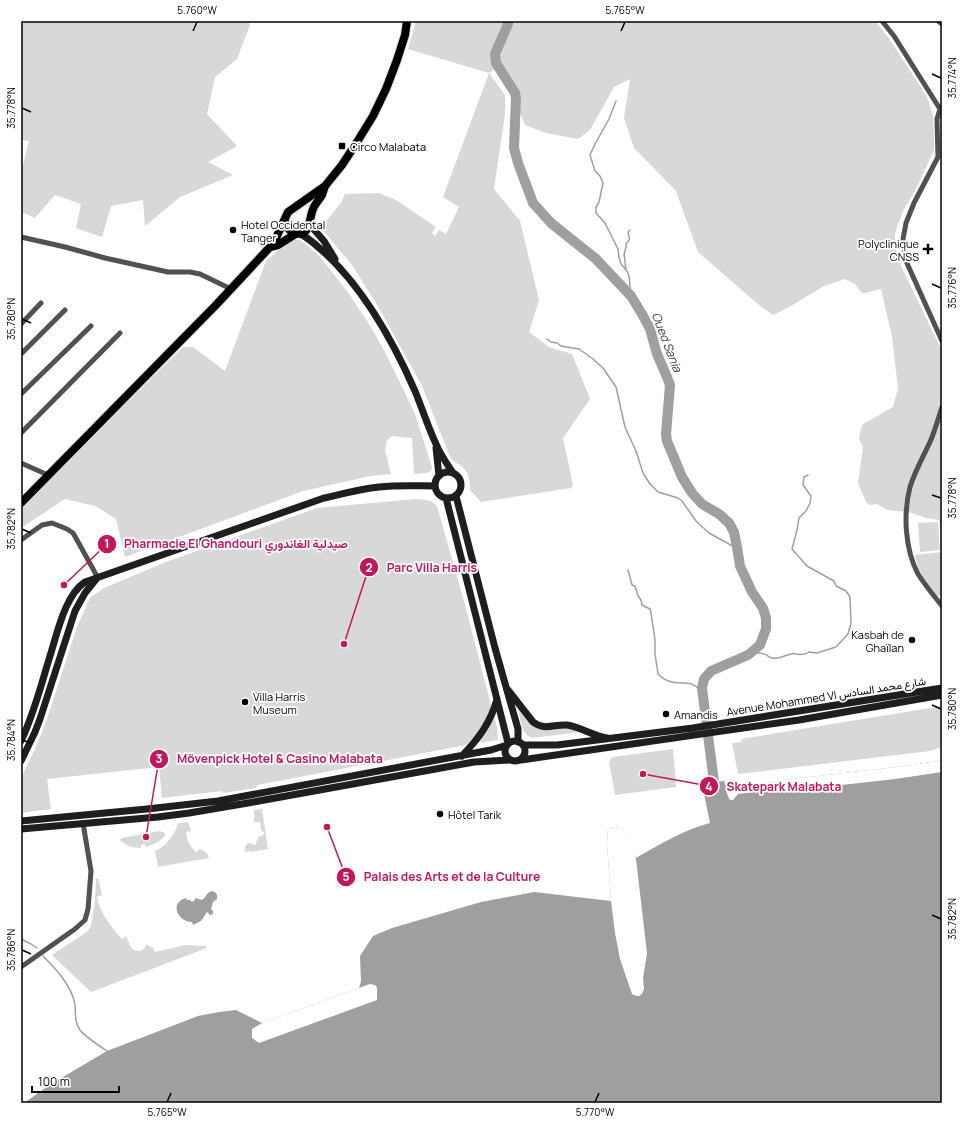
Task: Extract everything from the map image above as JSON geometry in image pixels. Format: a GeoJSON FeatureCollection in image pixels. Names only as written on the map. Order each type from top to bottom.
{"type":"FeatureCollection","features":[{"type":"Feature","properties":{"kind":"main road"},"geometry":{"type":"LineString","coordinates":[[21,503],[215,306],[270,247],[285,221],[288,212],[325,186],[342,165],[373,116],[386,89],[397,60],[408,21]]}},
{"type":"Feature","properties":{"kind":"main road"},"geometry":{"type":"LineString","coordinates":[[270,247],[278,245],[298,233],[305,231],[310,223],[313,210],[322,195],[325,186]]}},
{"type":"Feature","properties":{"kind":"main road"},"geometry":{"type":"LineString","coordinates":[[293,209],[300,208],[308,214],[310,223],[324,241],[340,268]]}},
{"type":"Feature","properties":{"kind":"main road"},"geometry":{"type":"LineString","coordinates":[[285,221],[288,229],[298,233],[323,250],[355,287],[387,337],[414,390],[436,444],[453,473]]}},
{"type":"Feature","properties":{"kind":"main road"},"geometry":{"type":"LineString","coordinates":[[436,444],[439,476],[435,486],[438,493],[446,498],[456,496]]}},
{"type":"Feature","properties":{"kind":"main road"},"geometry":{"type":"LineString","coordinates":[[21,829],[189,813],[474,762],[509,760],[515,762],[521,760],[526,751],[521,743],[494,648],[456,496],[461,488],[461,482],[458,476],[453,473],[447,472],[439,476]]}},
{"type":"Feature","properties":{"kind":"main road"},"geometry":{"type":"LineString","coordinates":[[21,741],[31,716],[64,612],[81,584],[324,498],[351,491],[379,487],[435,486]]}},
{"type":"Feature","properties":{"kind":"main road"},"geometry":{"type":"LineString","coordinates":[[446,498],[508,744],[505,751],[509,760]]}},
{"type":"Feature","properties":{"kind":"main road"},"geometry":{"type":"LineString","coordinates":[[21,761],[40,719],[75,611],[85,593],[98,578]]}},
{"type":"Feature","properties":{"kind":"main road"},"geometry":{"type":"LineString","coordinates":[[506,687],[533,722],[539,726],[568,726],[613,739]]}},
{"type":"Feature","properties":{"kind":"main road","name":"Avenue Mohammed VI شارع محمد السادس"},"geometry":{"type":"LineString","coordinates":[[521,760],[720,728],[942,688]]}},
{"type":"Feature","properties":{"kind":"main road","name":"Avenue Mohammed VI شارع محمد السادس"},"geometry":{"type":"LineString","coordinates":[[720,728],[798,720],[942,695]]}},
{"type":"Feature","properties":{"kind":"main road"},"geometry":{"type":"LineString","coordinates":[[462,756],[486,728],[497,699]]}},
{"type":"Feature","properties":{"kind":"main road","name":"Avenue Mohammed VI شارع محمد السادس"},"geometry":{"type":"LineString","coordinates":[[521,743],[557,745],[694,732]]}},
{"type":"Feature","properties":{"kind":"main road"},"geometry":{"type":"LineString","coordinates":[[21,821],[218,801],[462,756],[491,750],[512,742],[521,743]]}},
{"type":"Feature","properties":{"kind":"street"},"geometry":{"type":"LineString","coordinates":[[882,21],[894,36],[941,110],[937,118],[940,156],[911,208],[903,239],[906,261],[942,341]]}},
{"type":"Feature","properties":{"kind":"street"},"geometry":{"type":"LineString","coordinates":[[938,21],[942,24]]}},
{"type":"Feature","properties":{"kind":"street"},"geometry":{"type":"LineString","coordinates":[[21,237],[168,272],[190,272],[200,274],[231,289]]}},
{"type":"Feature","properties":{"kind":"street"},"geometry":{"type":"LineString","coordinates":[[21,324],[41,303]]}},
{"type":"Feature","properties":{"kind":"street"},"geometry":{"type":"LineString","coordinates":[[21,354],[65,310]]}},
{"type":"Feature","properties":{"kind":"street"},"geometry":{"type":"LineString","coordinates":[[21,394],[91,326]]}},
{"type":"Feature","properties":{"kind":"street"},"geometry":{"type":"LineString","coordinates":[[21,433],[120,333]]}},
{"type":"Feature","properties":{"kind":"street"},"geometry":{"type":"LineString","coordinates":[[942,407],[930,441],[916,470],[910,487],[906,519],[908,540],[913,562],[919,574],[942,606]]}},
{"type":"Feature","properties":{"kind":"street"},"geometry":{"type":"LineString","coordinates":[[21,463],[48,475]]}},
{"type":"Feature","properties":{"kind":"street"},"geometry":{"type":"LineString","coordinates":[[21,540],[42,525],[52,523],[67,529],[73,533],[98,578]]}},
{"type":"Feature","properties":{"kind":"street"},"geometry":{"type":"LineString","coordinates":[[21,967],[85,920],[90,892],[91,871],[82,824]]}},
{"type":"Feature","properties":{"kind":"shaded area"},"geometry":{"type":"Polygon","coordinates":[[[21,21],[248,21],[250,25],[237,59],[215,77],[207,114],[237,146],[208,162],[233,175],[180,197],[145,226],[143,200],[111,206],[102,237],[76,228],[81,204],[55,195],[35,218],[21,212],[21,173],[29,141],[21,140],[21,21]]]}},
{"type":"Feature","properties":{"kind":"shaded area"},"geometry":{"type":"Polygon","coordinates":[[[416,21],[875,21],[888,37],[926,95],[933,117],[934,150],[917,187],[903,211],[895,233],[895,247],[902,268],[942,351],[942,551],[939,520],[926,518],[909,512],[887,510],[877,504],[870,505],[866,502],[858,483],[863,447],[859,439],[863,424],[893,407],[898,388],[892,337],[881,289],[862,293],[855,284],[845,279],[824,286],[773,315],[759,305],[698,252],[676,191],[634,148],[624,118],[630,79],[614,87],[590,130],[578,139],[546,133],[525,125],[519,110],[519,94],[517,88],[502,64],[489,73],[408,49],[416,21]]]}},
{"type":"Feature","properties":{"kind":"shaded area"},"geometry":{"type":"Polygon","coordinates":[[[489,73],[505,95],[505,114],[494,189],[520,221],[539,300],[529,332],[549,347],[572,354],[590,399],[563,438],[573,485],[571,488],[481,502],[470,490],[469,479],[463,467],[450,457],[422,386],[379,308],[352,265],[321,228],[342,201],[345,194],[379,193],[396,200],[436,227],[432,233],[435,236],[439,230],[446,234],[459,207],[443,197],[489,73]]]}},
{"type":"Feature","properties":{"kind":"shaded area"},"geometry":{"type":"Polygon","coordinates":[[[300,240],[321,258],[347,291],[371,327],[386,354],[415,414],[432,467],[431,471],[427,473],[414,474],[412,438],[392,436],[387,440],[385,450],[391,474],[371,476],[303,491],[125,557],[116,519],[95,506],[65,499],[21,528],[21,507],[183,347],[193,347],[225,371],[266,261],[288,242],[300,240]]]}},
{"type":"Feature","properties":{"kind":"shaded area"},"geometry":{"type":"Polygon","coordinates":[[[416,499],[430,501],[437,506],[491,705],[490,711],[482,727],[466,745],[258,785],[256,788],[224,793],[222,791],[162,798],[159,767],[47,779],[51,809],[21,813],[21,778],[36,747],[47,719],[77,627],[90,598],[104,588],[166,562],[317,508],[416,499]]]}},
{"type":"Feature","properties":{"kind":"shaded area"},"geometry":{"type":"Polygon","coordinates":[[[938,522],[940,550],[920,552],[918,523],[938,522]]]}},
{"type":"Feature","properties":{"kind":"shaded area"},"geometry":{"type":"Polygon","coordinates":[[[942,552],[942,593],[938,597],[927,583],[918,567],[915,555],[942,552]]]}},
{"type":"Feature","properties":{"kind":"shaded area"},"geometry":{"type":"Polygon","coordinates":[[[942,706],[942,747],[930,751],[738,774],[732,743],[742,742],[741,739],[942,706]]]}},
{"type":"Feature","properties":{"kind":"shaded area"},"geometry":{"type":"Polygon","coordinates":[[[519,707],[530,723],[566,728],[581,732],[532,738],[523,730],[519,717],[519,707]]]}},
{"type":"Feature","properties":{"kind":"shaded area"},"geometry":{"type":"Polygon","coordinates":[[[494,717],[497,726],[498,740],[476,743],[494,717]]]}},
{"type":"Feature","properties":{"kind":"shaded area"},"geometry":{"type":"Polygon","coordinates":[[[673,749],[676,787],[615,795],[609,762],[612,757],[673,749]]]}},
{"type":"Feature","properties":{"kind":"shaded area"},"geometry":{"type":"Polygon","coordinates":[[[942,760],[942,1103],[24,1103],[51,1084],[107,1051],[198,1016],[236,1010],[262,1023],[359,988],[361,981],[360,956],[373,936],[392,928],[481,902],[534,892],[611,901],[607,843],[608,829],[621,827],[628,838],[636,858],[681,834],[710,823],[702,784],[724,781],[727,789],[758,783],[913,765],[942,760]]]}},
{"type":"Feature","properties":{"kind":"shaded area"},"geometry":{"type":"Polygon","coordinates":[[[262,809],[268,849],[245,852],[245,848],[249,843],[255,845],[259,836],[264,834],[264,832],[261,831],[260,822],[254,822],[254,810],[262,809]]]}},
{"type":"Feature","properties":{"kind":"shaded area"},"geometry":{"type":"Polygon","coordinates":[[[188,822],[191,831],[186,832],[190,846],[196,852],[200,849],[207,853],[209,858],[158,867],[155,851],[170,840],[178,823],[188,822]]]}},
{"type":"Feature","properties":{"kind":"shaded area"},"geometry":{"type":"Polygon","coordinates":[[[160,831],[165,833],[165,836],[158,842],[146,847],[145,844],[141,845],[141,848],[132,847],[120,840],[122,838],[160,831]]]}},
{"type":"Feature","properties":{"kind":"shaded area"},"geometry":{"type":"Polygon","coordinates":[[[98,878],[102,895],[97,897],[103,914],[122,939],[126,936],[130,946],[134,950],[142,950],[146,944],[153,948],[155,952],[186,945],[206,946],[207,948],[91,992],[52,955],[88,931],[91,925],[95,901],[96,879],[98,878]]]}},
{"type":"Feature","properties":{"kind":"shaded area"},"geometry":{"type":"Polygon","coordinates":[[[211,891],[215,892],[217,895],[217,899],[213,902],[211,909],[213,914],[210,915],[207,912],[201,921],[193,925],[192,922],[184,920],[178,914],[177,904],[181,900],[186,898],[192,902],[195,898],[202,900],[211,891]]]}},
{"type":"Feature","properties":{"kind":"pier"},"geometry":{"type":"Polygon","coordinates":[[[942,760],[942,772],[895,779],[788,791],[761,791],[738,794],[733,800],[729,799],[726,790],[758,783],[913,765],[942,760]]]}},
{"type":"Feature","properties":{"kind":"pier"},"geometry":{"type":"Polygon","coordinates":[[[621,827],[630,841],[636,859],[647,953],[643,978],[644,989],[642,994],[639,996],[632,994],[620,959],[611,901],[607,843],[608,829],[621,827]]]}},
{"type":"Feature","properties":{"kind":"pier"},"geometry":{"type":"Polygon","coordinates":[[[370,984],[375,985],[377,988],[377,1000],[259,1043],[252,1038],[252,1029],[262,1023],[370,984]]]}},
{"type":"Feature","properties":{"kind":"waterway","name":"Oued Sania"},"geometry":{"type":"LineString","coordinates":[[508,21],[495,54],[496,63],[515,93],[514,148],[533,203],[551,223],[596,259],[631,296],[642,314],[650,329],[657,354],[670,385],[666,434],[667,441],[682,477],[692,493],[702,504],[719,514],[729,523],[734,532],[740,566],[752,592],[763,608],[766,618],[766,629],[760,645],[748,655],[711,671],[704,679],[702,688],[714,782]]}},
{"type":"Feature","properties":{"kind":"waterway","name":"Oued Sania"},"geometry":{"type":"LineString","coordinates":[[508,24],[515,21]]}},
{"type":"Feature","properties":{"kind":"waterway"},"geometry":{"type":"LineString","coordinates":[[616,101],[609,119],[590,155],[595,171],[600,176],[603,183],[599,202],[596,207],[596,213],[605,223],[618,249],[621,264],[629,276],[631,297]]}},
{"type":"Feature","properties":{"kind":"waterway"},"geometry":{"type":"LineString","coordinates":[[626,268],[624,255],[626,244],[629,240],[628,232],[630,230]]}},
{"type":"Feature","properties":{"kind":"waterway"},"geometry":{"type":"LineString","coordinates":[[547,339],[561,346],[579,349],[603,368],[616,387],[625,427],[636,451],[643,473],[650,484],[658,492],[678,498],[682,501],[696,521],[709,533],[738,549]]}},
{"type":"Feature","properties":{"kind":"waterway"},"geometry":{"type":"LineString","coordinates":[[748,655],[760,653],[771,658],[780,658],[791,654],[803,655],[809,652],[817,653],[836,647],[848,634],[851,623],[850,597],[846,591],[836,586],[834,581],[807,566],[792,549],[799,518],[806,511],[810,503],[811,496],[803,485],[804,477],[808,475]]}},
{"type":"Feature","properties":{"kind":"waterway"},"geometry":{"type":"LineString","coordinates":[[628,570],[632,585],[635,586],[642,605],[650,609],[658,674],[670,682],[694,685],[703,696]]}},
{"type":"Feature","properties":{"kind":"waterway"},"geometry":{"type":"LineString","coordinates":[[21,939],[37,948]]}},
{"type":"Feature","properties":{"kind":"waterway"},"geometry":{"type":"LineString","coordinates":[[43,956],[58,972],[71,991],[75,1005],[76,1021],[80,1030],[88,1038],[107,1051]]}},
{"type":"Feature","properties":{"kind":"place","name":"Circo Malabata"},"geometry":{"type":"Point","coordinates":[342,146]}},
{"type":"Feature","properties":{"kind":"place","name":"Hotel Occidental Tanger"},"geometry":{"type":"Point","coordinates":[233,230]}},
{"type":"Feature","properties":{"kind":"place","name":"Polyclinique CNSS"},"geometry":{"type":"Point","coordinates":[928,249]}},
{"type":"Feature","properties":{"kind":"place","name":"Pharmacie El Ghandouri صيدلية الغاندوري"},"geometry":{"type":"Point","coordinates":[64,585]}},
{"type":"Feature","properties":{"kind":"place","name":"Kasbah de Ghaïlan"},"geometry":{"type":"Point","coordinates":[912,640]}},
{"type":"Feature","properties":{"kind":"place","name":"Parc Villa Harris"},"geometry":{"type":"Point","coordinates":[344,644]}},
{"type":"Feature","properties":{"kind":"place","name":"Villa Harris Museum"},"geometry":{"type":"Point","coordinates":[245,702]}},
{"type":"Feature","properties":{"kind":"place","name":"Amandis"},"geometry":{"type":"Point","coordinates":[666,714]}},
{"type":"Feature","properties":{"kind":"place","name":"Skatepark Malabata"},"geometry":{"type":"Point","coordinates":[643,774]}},
{"type":"Feature","properties":{"kind":"place","name":"Hôtel Tarik"},"geometry":{"type":"Point","coordinates":[440,814]}},
{"type":"Feature","properties":{"kind":"place","name":"Palais des Arts et de la Culture"},"geometry":{"type":"Point","coordinates":[327,827]}},
{"type":"Feature","properties":{"kind":"place","name":"Mövenpick Hotel & Casino Malabata"},"geometry":{"type":"Point","coordinates":[146,837]}}]}
